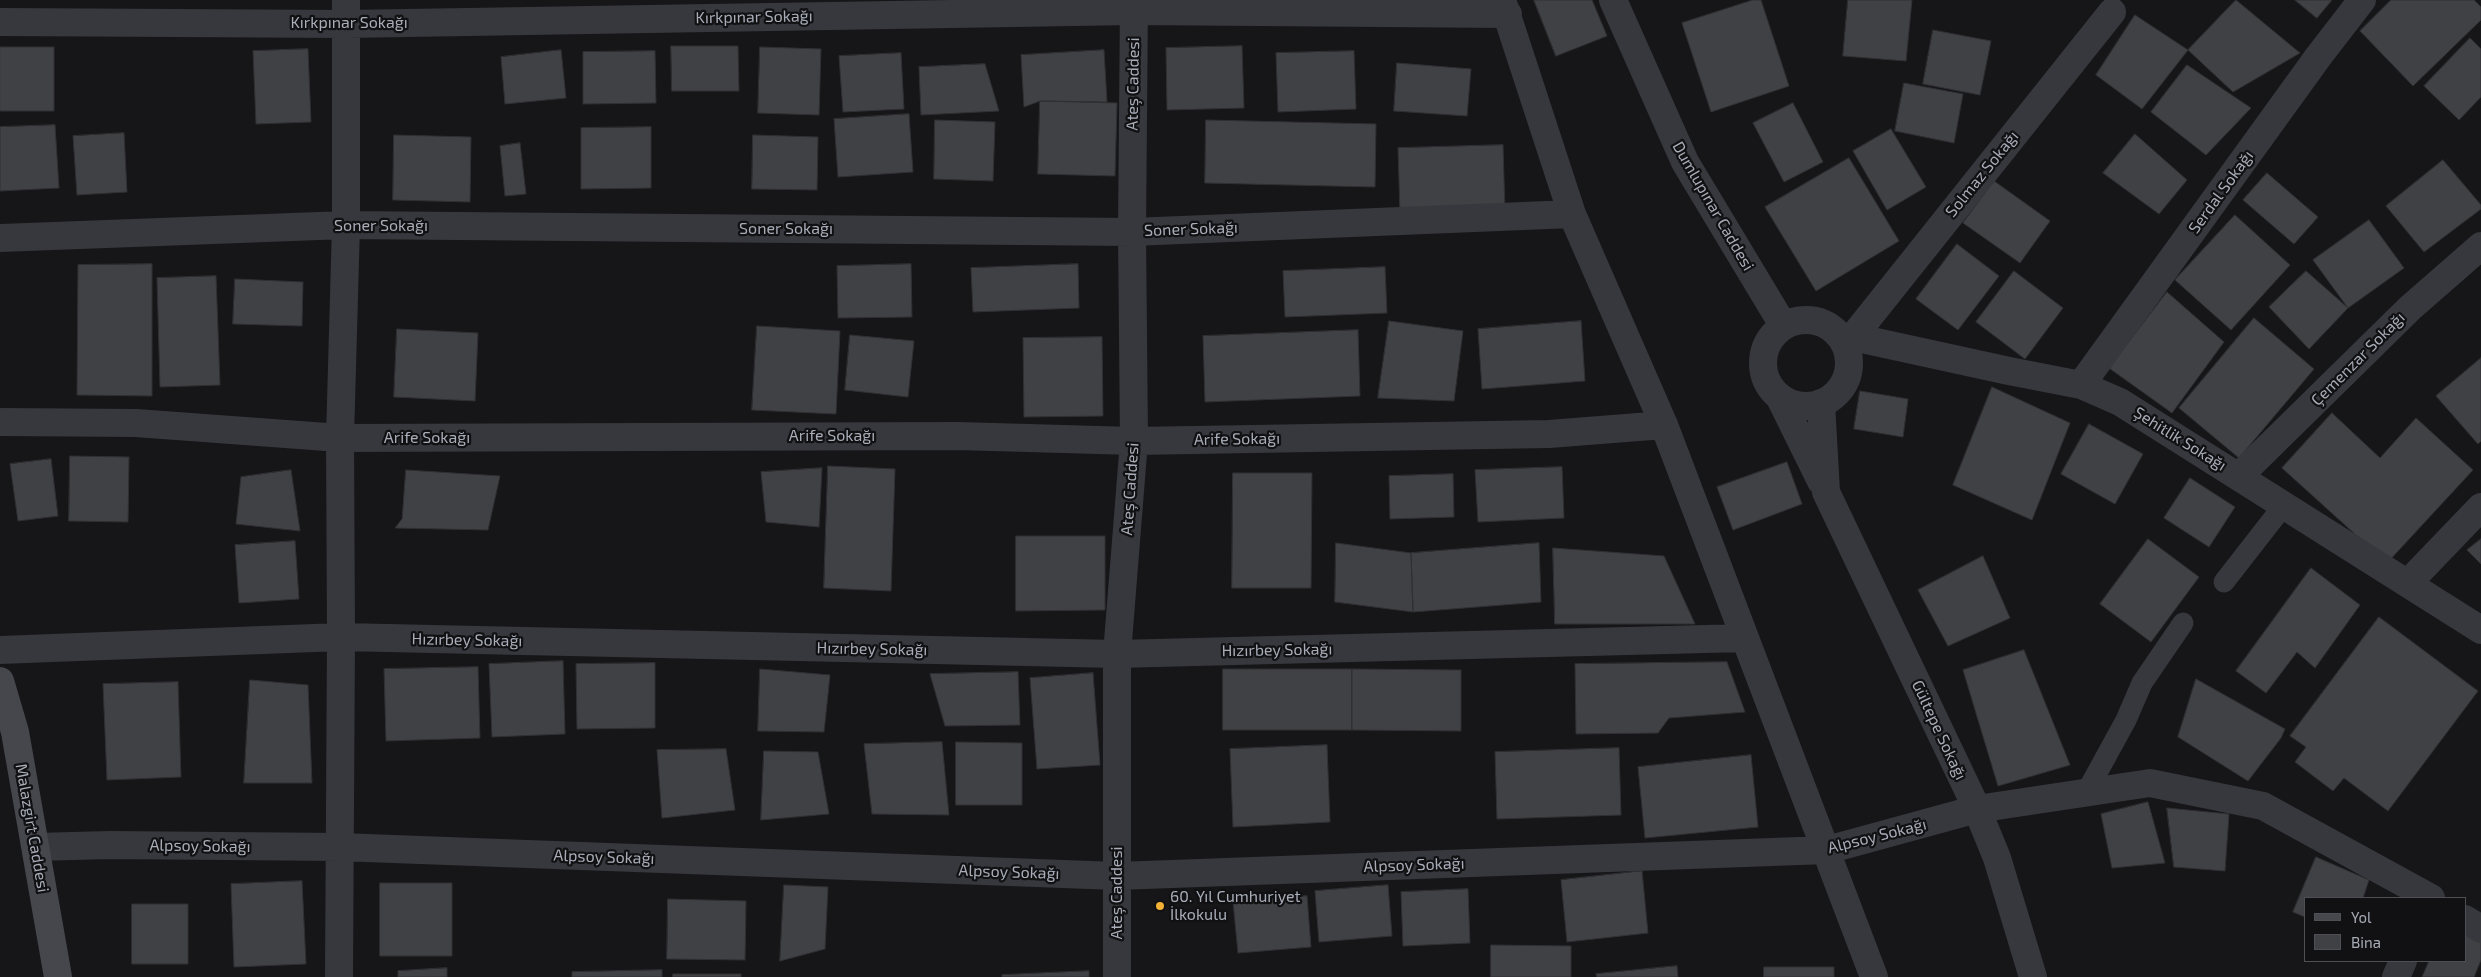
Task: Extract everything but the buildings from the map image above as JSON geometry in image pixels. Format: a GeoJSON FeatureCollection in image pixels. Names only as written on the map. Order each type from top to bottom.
{"type":"FeatureCollection","features":[{"type":"Feature","properties":{"kind":"main road","name":"Malazgirt Caddesi"},"geometry":{"type":"LineString","coordinates":[[0,681],[15,732],[58,977]]}},
{"type":"Feature","properties":{"kind":"street","name":"Dumlupınar Caddesi"},"geometry":{"type":"LineString","coordinates":[[1614,0],[1685,162],[1783,325]]}},
{"type":"Feature","properties":{"kind":"street","name":"Serdal Sokağı"},"geometry":{"type":"LineString","coordinates":[[2080,385],[2324,49],[2362,0]]}},
{"type":"Feature","properties":{"kind":"street","name":"Solmaz Sokağı"},"geometry":{"type":"LineString","coordinates":[[1848,338],[2109,4]]}},
{"type":"Feature","properties":{"kind":"street","name":"Kırkpınar Sokağı"},"geometry":{"type":"LineString","coordinates":[[0,22],[346,12],[1134,5],[1505,7]]}},
{"type":"Feature","properties":{"kind":"street","name":"Ateş Caddesi"},"geometry":{"type":"LineString","coordinates":[[1117,977],[1117,654],[1134,441],[1132,232],[1134,5]]}},
{"type":"Feature","properties":{"kind":"street"},"geometry":{"type":"LineString","coordinates":[[1505,7],[1572,214],[1664,425],[1874,977]]}},
{"type":"Feature","properties":{"kind":"street"},"geometry":{"type":"LineString","coordinates":[[339,977],[340,438],[346,225],[346,12]]}},
{"type":"Feature","properties":{"kind":"street","name":"Soner Sokağı"},"geometry":{"type":"LineString","coordinates":[[0,238],[346,225],[1132,232],[1572,214]]}},
{"type":"Feature","properties":{"kind":"street","name":"Çemenzar Sokağı"},"geometry":{"type":"LineString","coordinates":[[2239,476],[2410,308],[2481,246]]}},
{"type":"Feature","properties":{"kind":"street"},"geometry":{"type":"LineString","coordinates":[[1794,320],[1817,320],[1848,338],[1847,377],[1833,398],[1821,404],[1793,405],[1780,398],[1770,388],[1764,375],[1762,361],[1765,346],[1772,334],[1783,325],[1794,320]]}},
{"type":"Feature","properties":{"kind":"street","name":"Şehitlik Sokağı"},"geometry":{"type":"LineString","coordinates":[[1848,338],[2080,385],[2120,402],[2481,630]]}},
{"type":"Feature","properties":{"kind":"street","name":"Gültepe Sokağı"},"geometry":{"type":"LineString","coordinates":[[1780,398],[1977,809],[1997,858],[2033,977]]}},
{"type":"Feature","properties":{"kind":"street","name":"Gültepe Sokağı"},"geometry":{"type":"LineString","coordinates":[[1821,404],[1826,492]]}},
{"type":"Feature","properties":{"kind":"street","name":"Arife Sokağı"},"geometry":{"type":"LineString","coordinates":[[0,422],[136,423],[340,438],[957,436],[1134,441],[1550,434],[1664,425]]}},
{"type":"Feature","properties":{"kind":"street"},"geometry":{"type":"LineString","coordinates":[[2408,583],[2481,507]]}},
{"type":"Feature","properties":{"kind":"street","name":"Hızırbey Sokağı"},"geometry":{"type":"LineString","coordinates":[[0,650],[341,637],[1117,654],[1745,638]]}},
{"type":"Feature","properties":{"kind":"street","name":"Alpsoy Sokağı"},"geometry":{"type":"LineString","coordinates":[[36,847],[120,845],[340,847],[1117,876],[1827,850],[1977,809],[2150,783],[2263,806],[2428,897]]}},
{"type":"Feature","properties":{"kind":"street"},"geometry":{"type":"LineString","coordinates":[[2466,920],[2481,929]]}},
{"type":"Feature","properties":{"kind":"street"},"geometry":{"type":"LineString","coordinates":[[2396,977],[2403,962]]}},
{"type":"Feature","properties":{"kind":"lane"},"geometry":{"type":"LineString","coordinates":[[2224,582],[2284,505]]}},
{"type":"Feature","properties":{"kind":"lane"},"geometry":{"type":"LineString","coordinates":[[2086,793],[2126,720],[2142,683],[2183,623]]}},
{"type":"Feature","properties":{"kind":"place","name":"60. Yıl Cumhuriyet İlkokulu"},"geometry":{"type":"Point","coordinates":[1160,906]}}]}
